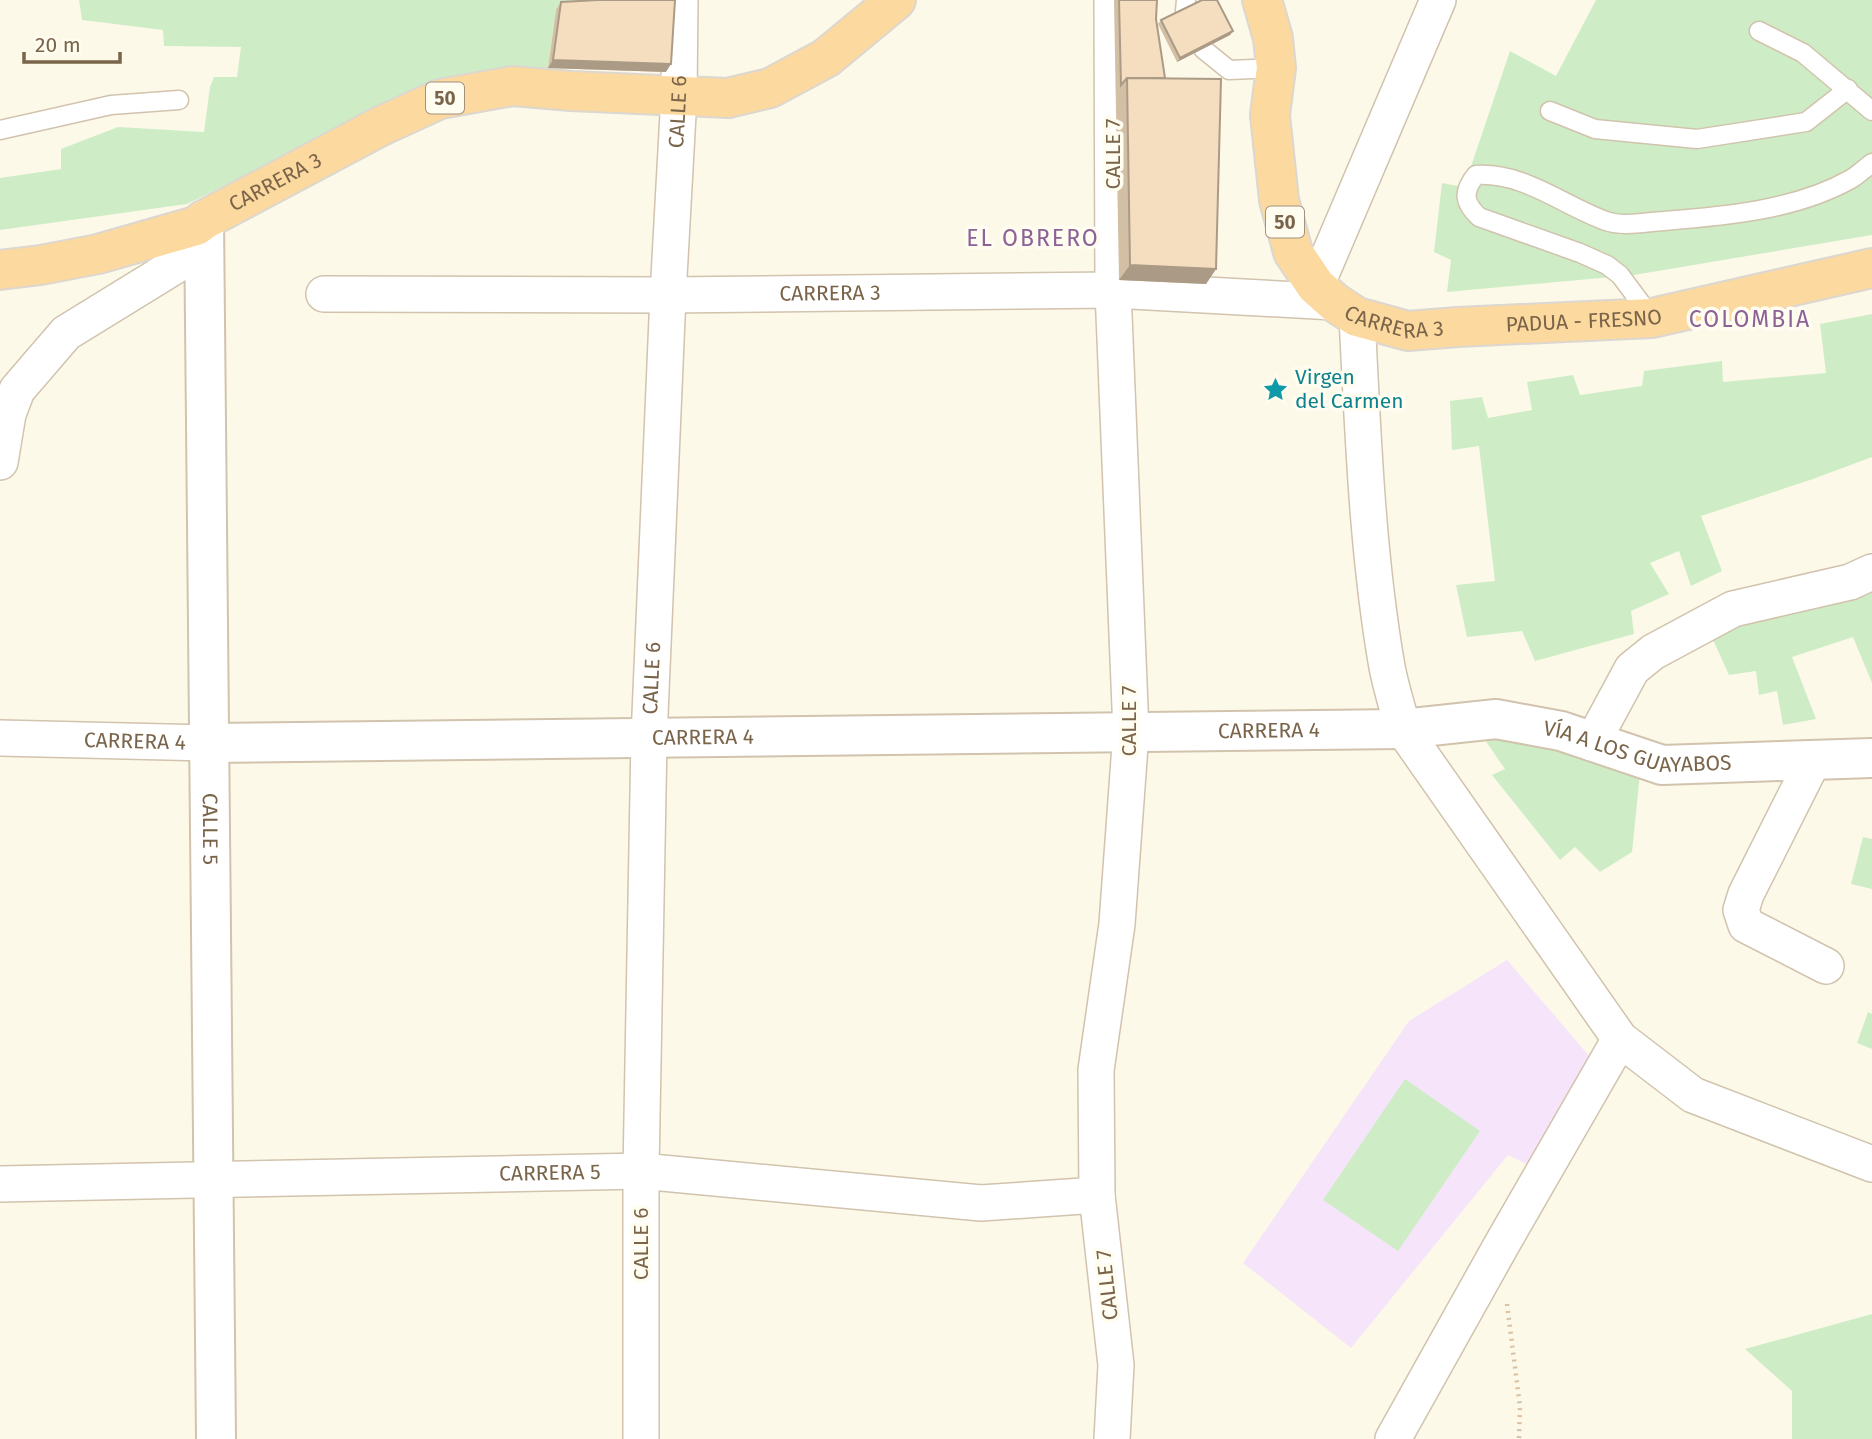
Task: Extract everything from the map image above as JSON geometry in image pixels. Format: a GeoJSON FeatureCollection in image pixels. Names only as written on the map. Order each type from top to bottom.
{"type":"FeatureCollection","features":[{"type":"Feature","properties":{"kind":"highway","name":"CARRERA 3"},"geometry":{"type":"LineString","coordinates":[[0,270],[98,254],[196,226],[204,234],[379,127],[440,99],[513,86],[728,98],[770,88],[826,58],[896,0]]}},
{"type":"Feature","properties":{"kind":"highway","name":"50"},"geometry":{"type":"LineString","coordinates":[[1262,0],[1273,38],[1276,68],[1269,115],[1279,200],[1293,252],[1336,301]]}},
{"type":"Feature","properties":{"kind":"highway","name":"PADUA - FRESNO"},"geometry":{"type":"LineString","coordinates":[[1458,327],[1652,318],[1872,268]]}},
{"type":"Feature","properties":{"kind":"highway","name":"CARRERA 3"},"geometry":{"type":"LineString","coordinates":[[1336,301],[1408,331],[1458,327]]}},
{"type":"Feature","properties":{"kind":"street","name":"CALLE 6"},"geometry":{"type":"LineString","coordinates":[[641,1439],[640,1171],[649,738],[679,96],[680,0]]}},
{"type":"Feature","properties":{"kind":"street","name":"CALLE 7"},"geometry":{"type":"LineString","coordinates":[[1112,0],[1113,290],[1132,732],[1117,924],[1096,1070],[1097,1195],[1116,1364],[1112,1439]]}},
{"type":"Feature","properties":{"kind":"street"},"geometry":{"type":"LineString","coordinates":[[1438,0],[1336,301],[1364,465],[1388,669],[1403,729],[1620,1040],[1693,1095],[1872,1164]]}},
{"type":"Feature","properties":{"kind":"street"},"geometry":{"type":"LineString","coordinates":[[0,462],[8,414],[17,390],[66,333],[204,234]]}},
{"type":"Feature","properties":{"kind":"street","name":"CALLE 5"},"geometry":{"type":"LineString","coordinates":[[204,234],[216,1439]]}},
{"type":"Feature","properties":{"kind":"street","name":"CARRERA 3"},"geometry":{"type":"LineString","coordinates":[[324,294],[668,295],[1113,290],[1336,301]]}},
{"type":"Feature","properties":{"kind":"street"},"geometry":{"type":"LineString","coordinates":[[1592,743],[1632,669],[1653,652],[1733,609],[1850,582],[1872,572]]}},
{"type":"Feature","properties":{"kind":"street","name":"VÍA A LOS GUAYABOS"},"geometry":{"type":"LineString","coordinates":[[1403,729],[1496,719],[1560,731],[1662,765],[1872,758]]}},
{"type":"Feature","properties":{"kind":"street","name":"CARRERA 4"},"geometry":{"type":"LineString","coordinates":[[0,738],[209,743],[1403,729]]}},
{"type":"Feature","properties":{"kind":"street"},"geometry":{"type":"LineString","coordinates":[[1813,761],[1746,894],[1741,910],[1746,925],[1826,966]]}},
{"type":"Feature","properties":{"kind":"street"},"geometry":{"type":"LineString","coordinates":[[1393,1439],[1620,1040]]}},
{"type":"Feature","properties":{"kind":"street","name":"CARRERA 5"},"geometry":{"type":"LineString","coordinates":[[0,1184],[640,1171],[981,1203],[1097,1195]]}},
{"type":"Feature","properties":{"kind":"lane"},"geometry":{"type":"LineString","coordinates":[[1759,31],[1803,53],[1872,111]]}},
{"type":"Feature","properties":{"kind":"lane"},"geometry":{"type":"LineString","coordinates":[[1203,49],[1229,70],[1276,68]]}},
{"type":"Feature","properties":{"kind":"lane"},"geometry":{"type":"LineString","coordinates":[[1550,111],[1595,129],[1697,139],[1807,122],[1848,89]]}},
{"type":"Feature","properties":{"kind":"lane"},"geometry":{"type":"LineString","coordinates":[[0,130],[111,105],[179,100]]}},
{"type":"Feature","properties":{"kind":"lane"},"geometry":{"type":"LineString","coordinates":[[1652,318],[1620,275],[1607,265],[1479,217],[1468,207],[1466,196],[1476,175],[1501,176],[1537,188],[1609,222],[1632,223],[1728,216],[1801,200],[1852,178],[1872,163]]}},
{"type":"Feature","properties":{"kind":"path"},"geometry":{"type":"LineString","coordinates":[[1507,1298],[1520,1407],[1519,1439]]}},
{"type":"Feature","properties":{"kind":"shaded area"},"geometry":{"type":"Polygon","coordinates":[[[1507,960],[1591,1058],[1536,1169],[1508,1155],[1351,1348],[1243,1263],[1409,1021],[1507,960]]]}},
{"type":"Feature","properties":{"kind":"green space"},"geometry":{"type":"Polygon","coordinates":[[[79,0],[670,0],[670,4],[556,10],[548,68],[452,76],[187,204],[0,230],[0,178],[61,169],[61,149],[118,127],[204,132],[210,87],[214,77],[237,77],[241,47],[164,46],[163,30],[82,20],[79,0]]]}},
{"type":"Feature","properties":{"kind":"green space"},"geometry":{"type":"Polygon","coordinates":[[[1596,0],[1872,0],[1872,235],[1634,275],[1447,292],[1451,260],[1434,252],[1442,183],[1464,187],[1510,51],[1556,76],[1596,0]]]}},
{"type":"Feature","properties":{"kind":"green space"},"geometry":{"type":"Polygon","coordinates":[[[1872,314],[1872,457],[1701,516],[1722,571],[1691,586],[1679,551],[1650,563],[1669,594],[1631,611],[1634,634],[1535,661],[1522,631],[1467,637],[1456,585],[1495,581],[1479,446],[1452,450],[1450,401],[1482,397],[1488,418],[1532,410],[1527,382],[1573,375],[1580,395],[1642,386],[1644,371],[1722,361],[1723,382],[1826,373],[1820,324],[1872,314]]]}},
{"type":"Feature","properties":{"kind":"green space"},"geometry":{"type":"Polygon","coordinates":[[[1872,556],[1872,683],[1853,637],[1792,657],[1816,719],[1783,725],[1777,691],[1759,695],[1756,671],[1729,675],[1709,631],[1848,574],[1872,556]]]}},
{"type":"Feature","properties":{"kind":"green space"},"geometry":{"type":"Polygon","coordinates":[[[1480,733],[1549,743],[1640,774],[1632,852],[1600,872],[1575,847],[1560,860],[1492,775],[1505,769],[1480,733]]]}},
{"type":"Feature","properties":{"kind":"green space"},"geometry":{"type":"Polygon","coordinates":[[[1863,837],[1872,839],[1872,889],[1851,884],[1863,837]]]}},
{"type":"Feature","properties":{"kind":"green space"},"geometry":{"type":"Polygon","coordinates":[[[1868,1012],[1872,1014],[1872,1049],[1857,1043],[1868,1012]]]}},
{"type":"Feature","properties":{"kind":"green space"},"geometry":{"type":"Polygon","coordinates":[[[1405,1079],[1480,1131],[1398,1251],[1323,1200],[1405,1079]]]}},
{"type":"Feature","properties":{"kind":"green space"},"geometry":{"type":"Polygon","coordinates":[[[1872,1314],[1872,1439],[1792,1439],[1792,1391],[1745,1349],[1872,1314]]]}},
{"type":"Feature","properties":{"kind":"building"},"geometry":{"type":"Polygon","coordinates":[[[675,0],[671,64],[553,60],[561,2],[675,0]]]}},
{"type":"Feature","properties":{"kind":"building"},"geometry":{"type":"Polygon","coordinates":[[[1119,0],[1157,0],[1156,19],[1165,78],[1127,78],[1121,85],[1119,0]]]}},
{"type":"Feature","properties":{"kind":"building"},"geometry":{"type":"Polygon","coordinates":[[[1202,0],[1217,0],[1233,31],[1180,58],[1161,20],[1202,0]]]}},
{"type":"Feature","properties":{"kind":"building"},"geometry":{"type":"Polygon","coordinates":[[[1127,78],[1221,79],[1216,269],[1130,265],[1127,78]]]}},
{"type":"Feature","properties":{"kind":"place","name":"Virgen del Carmen"},"geometry":{"type":"Point","coordinates":[1275,389]}},
{"type":"Feature","properties":{"kind":"district","name":"EL OBRERO"},"geometry":{"type":"Point","coordinates":[1033,238]}},
{"type":"Feature","properties":{"kind":"district","name":"COLOMBIA"},"geometry":{"type":"Point","coordinates":[1750,319]}}]}
